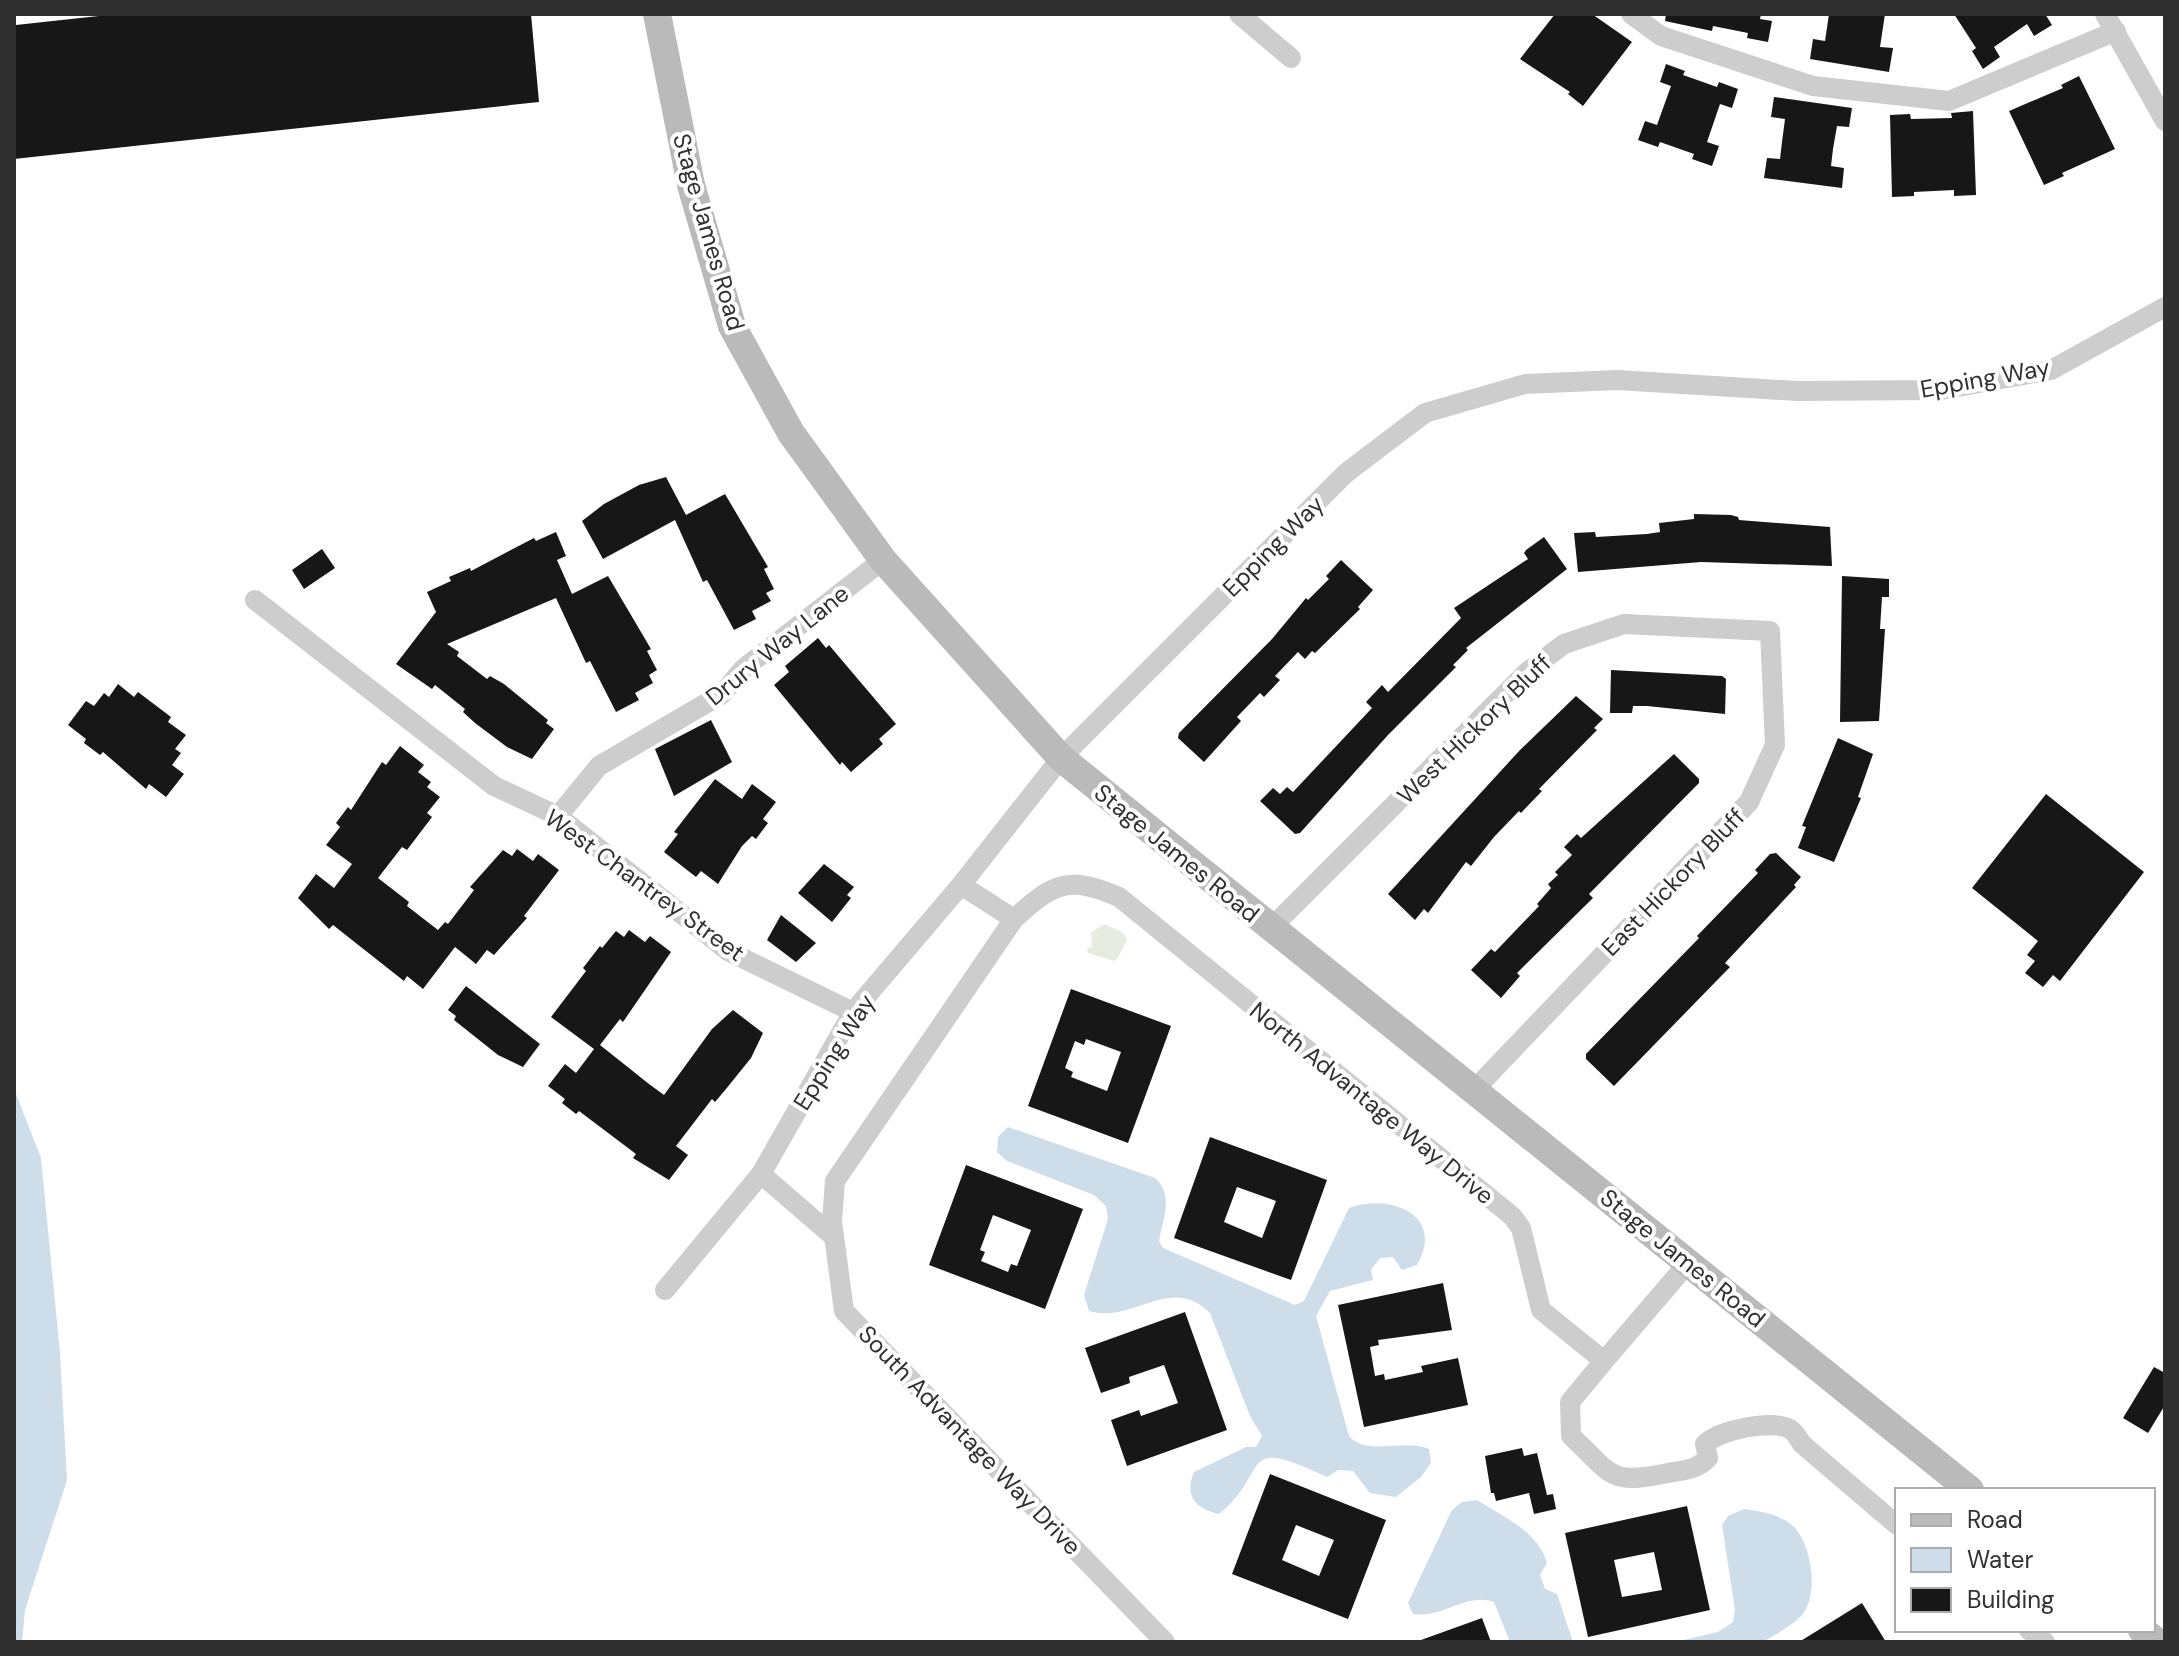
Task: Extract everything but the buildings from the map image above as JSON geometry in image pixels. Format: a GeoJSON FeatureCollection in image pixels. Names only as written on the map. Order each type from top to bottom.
{"type":"FeatureCollection","features":[{"type":"Feature","properties":{"kind":"main road","name":"Stage James Road"},"geometry":{"type":"LineString","coordinates":[[657,14],[691,185],[732,326],[791,433],[883,560],[1061,758],[1968,1488]]}},
{"type":"Feature","properties":{"kind":"street"},"geometry":{"type":"LineString","coordinates":[[1239,14],[1291,58]]}},
{"type":"Feature","properties":{"kind":"street"},"geometry":{"type":"LineString","coordinates":[[1631,14],[1661,36],[1813,86],[1949,101],[2111,23],[2165,121]]}},
{"type":"Feature","properties":{"kind":"street","name":"Epping Way"},"geometry":{"type":"LineString","coordinates":[[665,1290],[761,1174],[853,1012],[961,885],[1061,758],[1346,473],[1425,413],[1525,384],[1617,380],[1798,391],[1941,390],[2051,370],[2165,307]]}},
{"type":"Feature","properties":{"kind":"street","name":"Drury Way Lane"},"geometry":{"type":"LineString","coordinates":[[558,816],[599,766],[722,694],[743,669],[883,560]]}},
{"type":"Feature","properties":{"kind":"street","name":"West Chantrey Street"},"geometry":{"type":"LineString","coordinates":[[255,600],[494,786],[558,816],[728,951],[853,1012]]}},
{"type":"Feature","properties":{"kind":"street","name":"West Hickory Bluff"},"geometry":{"type":"LineString","coordinates":[[1271,928],[1527,672],[1564,644],[1624,624],[1770,631]]}},
{"type":"Feature","properties":{"kind":"street","name":"East Hickory Bluff"},"geometry":{"type":"LineString","coordinates":[[1474,1090],[1749,802],[1775,745],[1770,631]]}},
{"type":"Feature","properties":{"kind":"street","name":"South Advantage Way Drive"},"geometry":{"type":"LineString","coordinates":[[1088,883],[1046,890],[1014,919],[835,1181],[834,1237],[844,1311],[1165,1642]]}},
{"type":"Feature","properties":{"kind":"street","name":"North Advantage Way Drive"},"geometry":{"type":"LineString","coordinates":[[1088,883],[1119,897],[1512,1216],[1521,1228],[1541,1310],[1604,1361]]}},
{"type":"Feature","properties":{"kind":"street"},"geometry":{"type":"LineString","coordinates":[[961,885],[1014,919]]}},
{"type":"Feature","properties":{"kind":"street"},"geometry":{"type":"LineString","coordinates":[[761,1174],[834,1237]]}},
{"type":"Feature","properties":{"kind":"street"},"geometry":{"type":"LineString","coordinates":[[1688,1263],[1570,1402],[1571,1436],[1614,1476],[1628,1481],[1700,1467],[1708,1458],[1705,1444],[1714,1435],[1773,1424],[1792,1430],[1802,1444],[1895,1523]]}},
{"type":"Feature","properties":{"kind":"shaded area"},"geometry":{"type":"Polygon","coordinates":[[[1105,924],[1123,933],[1127,939],[1114,961],[1088,953],[1087,948],[1092,947],[1091,932],[1105,924]]]}},
{"type":"Feature","properties":{"kind":"water"},"geometry":{"type":"Polygon","coordinates":[[[14,1089],[41,1158],[60,1353],[67,1480],[25,1610],[22,1642],[14,1642],[14,1089]]]}},
{"type":"Feature","properties":{"kind":"water"},"geometry":{"type":"Polygon","coordinates":[[[1008,1127],[1155,1178],[1166,1199],[1159,1241],[1163,1248],[1295,1305],[1304,1301],[1349,1208],[1381,1204],[1409,1212],[1419,1221],[1424,1233],[1424,1248],[1417,1265],[1402,1270],[1393,1257],[1380,1258],[1371,1270],[1373,1280],[1330,1291],[1316,1316],[1349,1436],[1366,1445],[1409,1445],[1429,1449],[1431,1463],[1421,1477],[1396,1497],[1370,1493],[1353,1471],[1338,1470],[1327,1477],[1298,1464],[1267,1458],[1259,1463],[1246,1484],[1219,1514],[1198,1505],[1190,1488],[1194,1472],[1246,1447],[1256,1447],[1262,1436],[1250,1416],[1210,1313],[1195,1302],[1181,1298],[1166,1298],[1121,1311],[1089,1311],[1084,1295],[1108,1219],[1106,1206],[1094,1195],[1007,1161],[997,1152],[998,1137],[1008,1127]]]}},
{"type":"Feature","properties":{"kind":"water"},"geometry":{"type":"Polygon","coordinates":[[[1477,1500],[1528,1533],[1536,1542],[1547,1563],[1540,1575],[1545,1589],[1557,1594],[1573,1642],[1510,1642],[1494,1602],[1484,1600],[1474,1600],[1424,1615],[1413,1614],[1408,1603],[1452,1510],[1462,1502],[1477,1500]]]}},
{"type":"Feature","properties":{"kind":"water"},"geometry":{"type":"Polygon","coordinates":[[[1744,1509],[1778,1517],[1801,1536],[1811,1571],[1812,1584],[1807,1606],[1790,1625],[1759,1642],[1675,1642],[1718,1632],[1733,1622],[1735,1610],[1722,1525],[1728,1516],[1744,1509]]]}}]}
